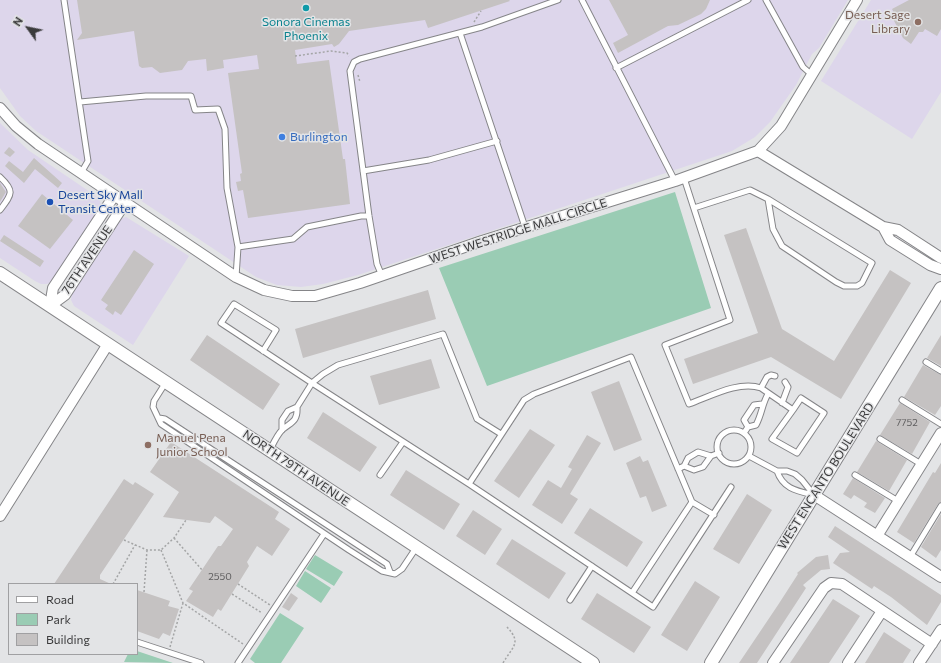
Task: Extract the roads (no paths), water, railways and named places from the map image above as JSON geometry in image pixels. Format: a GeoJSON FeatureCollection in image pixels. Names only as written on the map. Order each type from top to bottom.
{"type":"FeatureCollection","features":[{"type":"Feature","properties":{"kind":"street","name":"WEST WESTRIDGE MALL CIRCLE"},"geometry":{"type":"LineString","coordinates":[[0,108],[25,134],[81,174],[236,277],[264,290],[292,296],[305,296],[335,291],[382,276],[525,227],[680,179],[758,151],[782,126],[857,0]]}},
{"type":"Feature","properties":{"kind":"street"},"geometry":{"type":"LineString","coordinates":[[758,151],[883,227],[898,230],[941,258]]}},
{"type":"Feature","properties":{"kind":"street","name":"76TH AVENUE"},"geometry":{"type":"LineString","coordinates":[[50,306],[65,295],[120,200]]}},
{"type":"Feature","properties":{"kind":"street"},"geometry":{"type":"LineString","coordinates":[[883,227],[890,240],[930,265],[941,269]]}},
{"type":"Feature","properties":{"kind":"street","name":"NORTH 79TH AVENUE"},"geometry":{"type":"LineString","coordinates":[[0,273],[593,663]]}},
{"type":"Feature","properties":{"kind":"street","name":"WEST ENCANTO BOULEVARD"},"geometry":{"type":"LineString","coordinates":[[711,663],[941,288]]}},
{"type":"Feature","properties":{"kind":"street"},"geometry":{"type":"LineString","coordinates":[[0,516],[108,344]]}},
{"type":"Feature","properties":{"kind":"street"},"geometry":{"type":"LineString","coordinates":[[877,536],[941,433]]}},
{"type":"Feature","properties":{"kind":"street"},"geometry":{"type":"LineString","coordinates":[[814,495],[941,577]]}},
{"type":"Feature","properties":{"kind":"street"},"geometry":{"type":"LineString","coordinates":[[773,663],[824,588],[831,582],[842,584],[932,644]]}},
{"type":"Feature","properties":{"kind":"street"},"geometry":{"type":"LineString","coordinates":[[848,663],[882,611]]}},
{"type":"Feature","properties":{"kind":"street"},"geometry":{"type":"LineString","coordinates":[[919,663],[941,630]]}},
{"type":"Feature","properties":{"kind":"lane"},"geometry":{"type":"LineString","coordinates":[[64,0],[88,161],[81,174]]}},
{"type":"Feature","properties":{"kind":"lane"},"geometry":{"type":"LineString","coordinates":[[382,276],[377,264],[369,216],[350,71],[352,66],[360,59],[460,33],[558,0]]}},
{"type":"Feature","properties":{"kind":"lane"},"geometry":{"type":"LineString","coordinates":[[582,0],[616,68],[680,179],[694,208],[730,320],[665,345],[689,404],[735,388],[756,386],[793,410]]}},
{"type":"Feature","properties":{"kind":"lane"},"geometry":{"type":"LineString","coordinates":[[616,68],[748,0]]}},
{"type":"Feature","properties":{"kind":"lane"},"geometry":{"type":"LineString","coordinates":[[766,0],[803,67],[812,75]]}},
{"type":"Feature","properties":{"kind":"lane"},"geometry":{"type":"LineString","coordinates":[[460,33],[525,227]]}},
{"type":"Feature","properties":{"kind":"lane"},"geometry":{"type":"LineString","coordinates":[[80,102],[146,96],[191,96],[195,110],[218,109],[224,129],[228,188],[238,247],[236,277]]}},
{"type":"Feature","properties":{"kind":"lane"},"geometry":{"type":"LineString","coordinates":[[363,172],[429,160],[497,141]]}},
{"type":"Feature","properties":{"kind":"lane"},"geometry":{"type":"LineString","coordinates":[[0,177],[10,186],[11,190],[8,199],[0,210]]}},
{"type":"Feature","properties":{"kind":"lane"},"geometry":{"type":"LineString","coordinates":[[694,208],[750,190],[768,199],[872,263],[862,283],[857,286],[844,286],[782,246],[773,229],[768,199]]}},
{"type":"Feature","properties":{"kind":"lane"},"geometry":{"type":"LineString","coordinates":[[238,247],[293,239],[306,227],[361,216],[369,216]]}},
{"type":"Feature","properties":{"kind":"lane"},"geometry":{"type":"LineString","coordinates":[[263,351],[276,330],[234,304],[221,323],[263,351],[312,383],[469,484],[653,607],[731,487]]}},
{"type":"Feature","properties":{"kind":"lane"},"geometry":{"type":"LineString","coordinates":[[282,430],[282,420],[288,411],[296,407],[312,383],[338,365],[443,334],[477,420],[501,434]]}},
{"type":"Feature","properties":{"kind":"lane"},"geometry":{"type":"LineString","coordinates":[[469,484],[524,400],[534,394],[631,357],[692,502],[714,515]]}},
{"type":"Feature","properties":{"kind":"lane"},"geometry":{"type":"LineString","coordinates":[[926,362],[941,371]]}},
{"type":"Feature","properties":{"kind":"lane"},"geometry":{"type":"LineString","coordinates":[[761,388],[767,378],[771,375],[775,376]]}},
{"type":"Feature","properties":{"kind":"lane"},"geometry":{"type":"LineString","coordinates":[[166,382],[156,398],[153,407],[161,424],[324,534],[382,571],[395,574],[402,569],[416,548]]}},
{"type":"Feature","properties":{"kind":"lane"},"geometry":{"type":"LineString","coordinates":[[782,403],[788,392],[788,387],[785,382]]}},
{"type":"Feature","properties":{"kind":"lane"},"geometry":{"type":"LineString","coordinates":[[744,433],[748,427],[756,425],[762,413],[762,404],[768,394]]}},
{"type":"Feature","properties":{"kind":"lane"},"geometry":{"type":"LineString","coordinates":[[801,398],[824,413],[797,453],[772,439],[793,410],[801,398]]}},
{"type":"Feature","properties":{"kind":"lane"},"geometry":{"type":"LineString","coordinates":[[902,400],[941,424]]}},
{"type":"Feature","properties":{"kind":"lane"},"geometry":{"type":"LineString","coordinates":[[748,427],[744,420],[750,410],[754,405],[762,404]]}},
{"type":"Feature","properties":{"kind":"lane"},"geometry":{"type":"LineString","coordinates":[[269,450],[282,430],[290,426],[297,415],[296,407]]}},
{"type":"Feature","properties":{"kind":"lane"},"geometry":{"type":"LineString","coordinates":[[159,418],[165,419],[387,564],[390,572]]}},
{"type":"Feature","properties":{"kind":"lane"},"geometry":{"type":"LineString","coordinates":[[733,430],[744,433],[751,442],[749,456],[744,462],[733,464],[723,460],[719,453],[718,444],[723,435],[733,430]]}},
{"type":"Feature","properties":{"kind":"lane"},"geometry":{"type":"LineString","coordinates":[[880,439],[921,464]]}},
{"type":"Feature","properties":{"kind":"lane"},"geometry":{"type":"LineString","coordinates":[[380,475],[403,442]]}},
{"type":"Feature","properties":{"kind":"lane"},"geometry":{"type":"LineString","coordinates":[[678,469],[684,466],[688,458],[698,452],[711,456]]}},
{"type":"Feature","properties":{"kind":"lane"},"geometry":{"type":"LineString","coordinates":[[684,466],[694,470],[703,467],[711,456],[719,453]]}},
{"type":"Feature","properties":{"kind":"lane"},"geometry":{"type":"LineString","coordinates":[[749,456],[777,472],[787,471],[794,474],[802,480],[814,495]]}},
{"type":"Feature","properties":{"kind":"lane"},"geometry":{"type":"LineString","coordinates":[[777,472],[783,485],[794,490],[814,495]]}},
{"type":"Feature","properties":{"kind":"lane"},"geometry":{"type":"LineString","coordinates":[[855,475],[898,501]]}},
{"type":"Feature","properties":{"kind":"lane"},"geometry":{"type":"LineString","coordinates":[[632,593],[692,502]]}},
{"type":"Feature","properties":{"kind":"lane"},"geometry":{"type":"LineString","coordinates":[[910,557],[941,506]]}},
{"type":"Feature","properties":{"kind":"lane"},"geometry":{"type":"LineString","coordinates":[[238,663],[324,534]]}},
{"type":"Feature","properties":{"kind":"lane"},"geometry":{"type":"LineString","coordinates":[[570,600],[592,566]]}},
{"type":"Feature","properties":{"kind":"lane"},"geometry":{"type":"LineString","coordinates":[[138,642],[201,663]]}},
{"type":"Feature","properties":{"kind":"place","name":"Sonora Cinemas Phoenix"},"geometry":{"type":"Point","coordinates":[306,8]}},
{"type":"Feature","properties":{"kind":"place","name":"Desert Sage Library"},"geometry":{"type":"Point","coordinates":[918,22]}},
{"type":"Feature","properties":{"kind":"place","name":"Burlington"},"geometry":{"type":"Point","coordinates":[282,137]}},
{"type":"Feature","properties":{"kind":"place","name":"Desert Sky Mall Transit Center"},"geometry":{"type":"Point","coordinates":[50,202]}},
{"type":"Feature","properties":{"kind":"place","name":"Manuel Pena Junior School"},"geometry":{"type":"Point","coordinates":[148,445]}}]}
